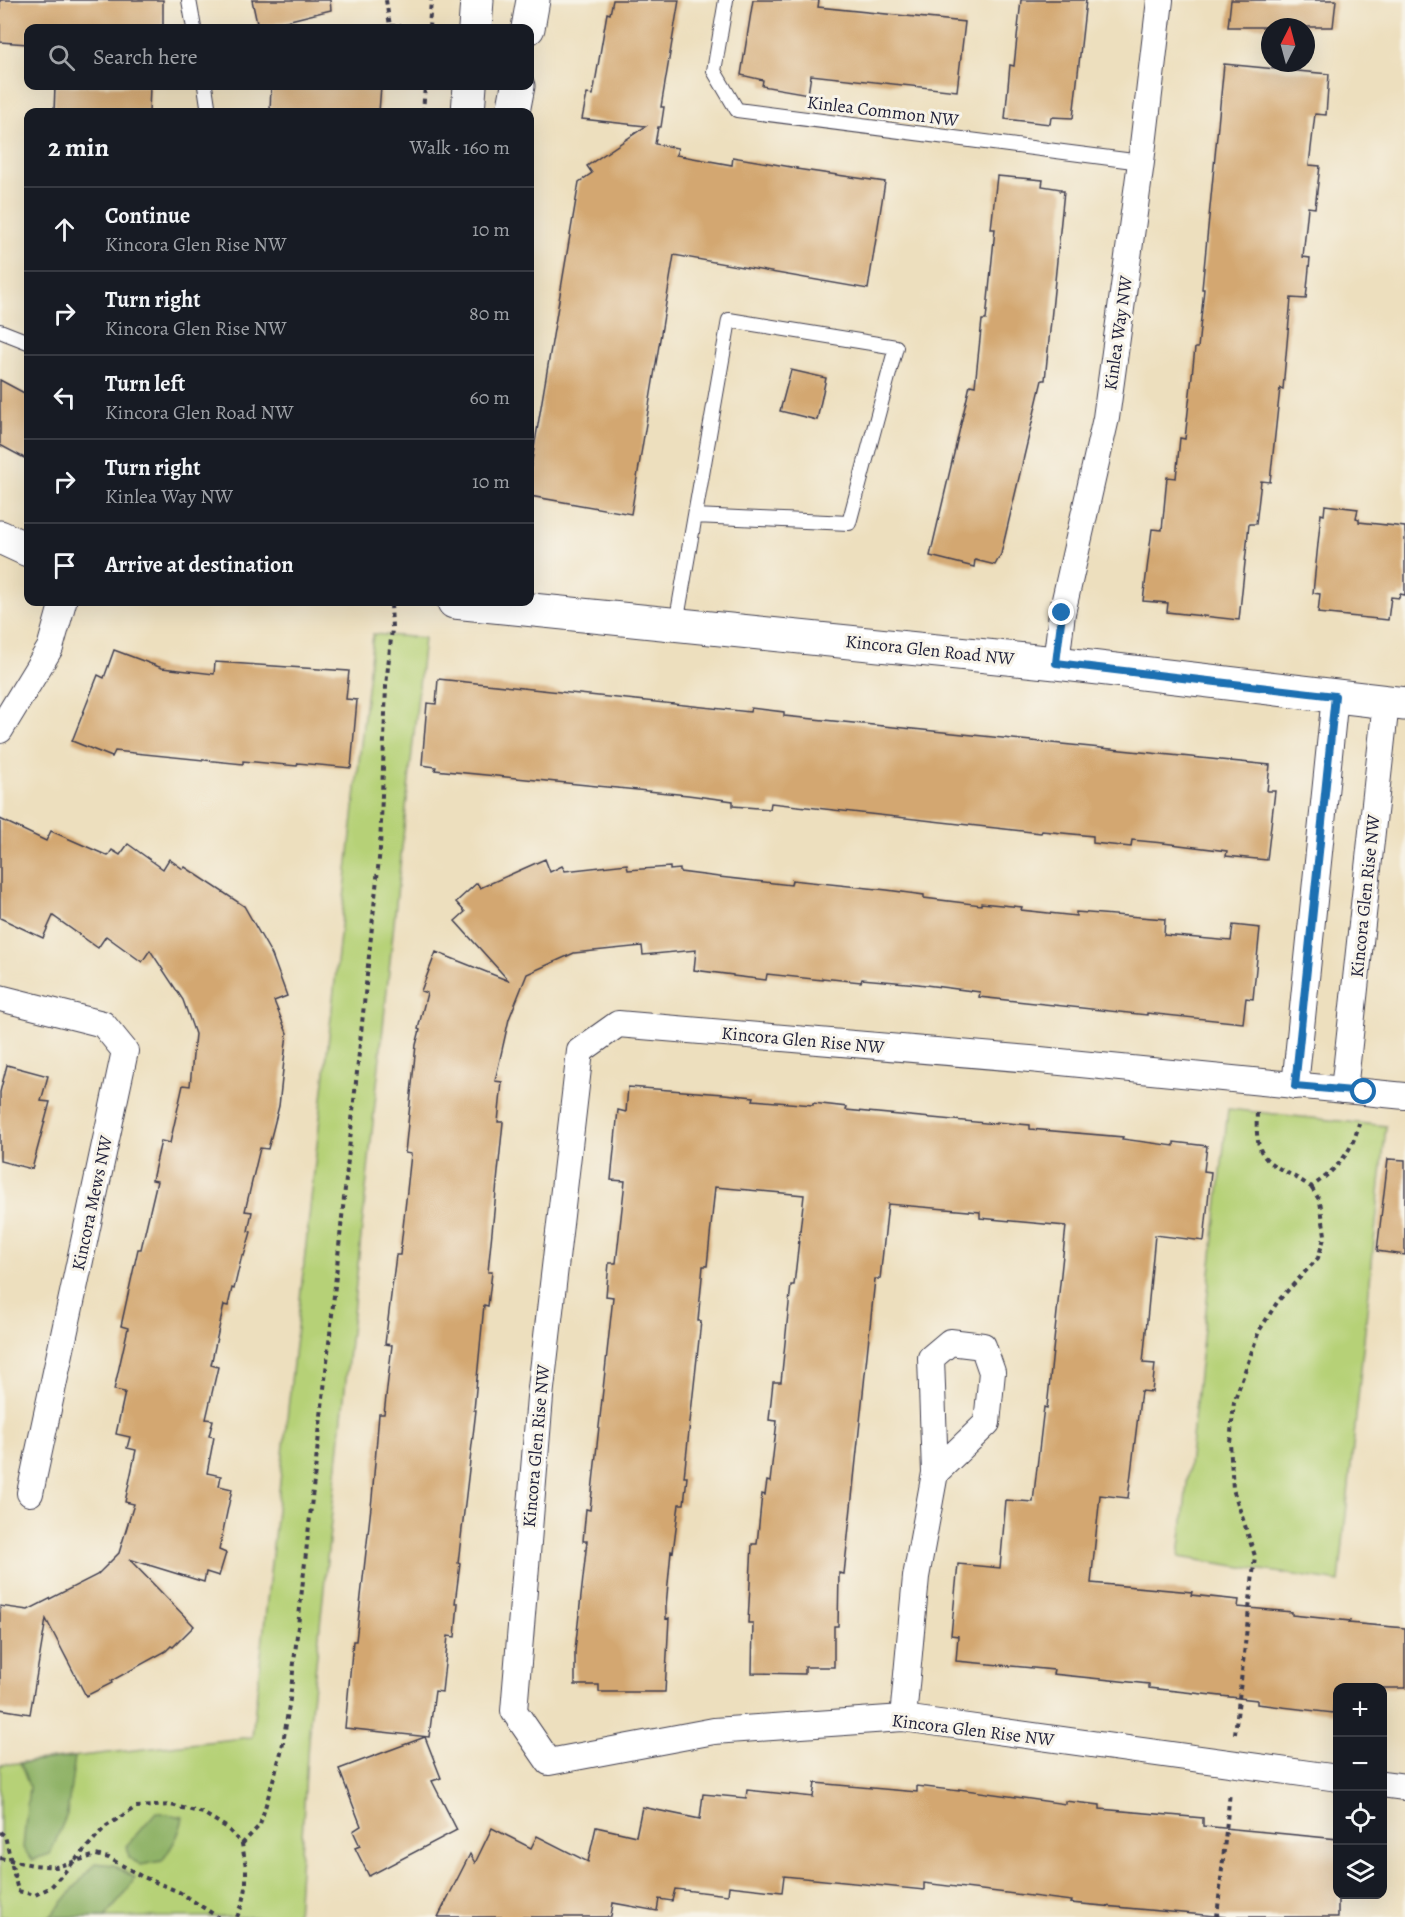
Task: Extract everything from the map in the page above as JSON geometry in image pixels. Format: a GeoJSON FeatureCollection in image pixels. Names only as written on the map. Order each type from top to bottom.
{"type":"FeatureCollection","features":[{"type":"Feature","properties":{"kind":"street"},"geometry":{"type":"LineString","coordinates":[[475,24],[477,0]]}},
{"type":"Feature","properties":{"kind":"street"},"geometry":{"type":"LineString","coordinates":[[529,24],[533,0]]}},
{"type":"Feature","properties":{"kind":"street","name":"Kinlea Way NW"},"geometry":{"type":"LineString","coordinates":[[1056,663],[1062,613],[1106,418],[1141,162],[1160,0]]}},
{"type":"Feature","properties":{"kind":"street"},"geometry":{"type":"LineString","coordinates":[[468,108],[470,90]]}},
{"type":"Feature","properties":{"kind":"street"},"geometry":{"type":"LineString","coordinates":[[514,108],[517,90]]}},
{"type":"Feature","properties":{"kind":"street"},"geometry":{"type":"LineString","coordinates":[[0,537],[24,548]]}},
{"type":"Feature","properties":{"kind":"street"},"geometry":{"type":"LineString","coordinates":[[0,730],[50,648],[62,606]]}},
{"type":"Feature","properties":{"kind":"street","name":"Kincora Glen Road NW"},"geometry":{"type":"LineString","coordinates":[[494,606],[1056,663],[1396,703]]}},
{"type":"Feature","properties":{"kind":"street"},"geometry":{"type":"LineString","coordinates":[[1295,1086],[1335,696]]}},
{"type":"Feature","properties":{"kind":"street","name":"Kincora Glen Rise NW"},"geometry":{"type":"LineString","coordinates":[[1344,1090],[1396,703]]}},
{"type":"Feature","properties":{"kind":"street","name":"Kincora Mews NW"},"geometry":{"type":"LineString","coordinates":[[0,998],[103,1024],[125,1052],[30,1493]]}},
{"type":"Feature","properties":{"kind":"street","name":"Kincora Glen Rise NW"},"geometry":{"type":"LineString","coordinates":[[1333,1777],[903,1718],[714,1731],[549,1762],[514,1711],[540,1397],[580,1051],[618,1024],[1041,1060],[1405,1096]]}},
{"type":"Feature","properties":{"kind":"street"},"geometry":{"type":"LineString","coordinates":[[903,1718],[916,1577],[935,1473],[931,1358],[950,1342],[983,1346],[992,1372],[987,1423],[935,1473]]}},
{"type":"Feature","properties":{"kind":"street"},"geometry":{"type":"LineString","coordinates":[[1387,1784],[1405,1786]]}},
{"type":"Feature","properties":{"kind":"lane"},"geometry":{"type":"LineString","coordinates":[[189,0],[193,24]]}},
{"type":"Feature","properties":{"kind":"lane","name":"Kinlea Common NW"},"geometry":{"type":"LineString","coordinates":[[726,0],[714,71],[737,110],[1141,162]]}},
{"type":"Feature","properties":{"kind":"lane"},"geometry":{"type":"LineString","coordinates":[[206,90],[208,108]]}},
{"type":"Feature","properties":{"kind":"lane"},"geometry":{"type":"LineString","coordinates":[[676,624],[729,320],[896,347],[849,524],[695,516]]}},
{"type":"Feature","properties":{"kind":"lane"},"geometry":{"type":"LineString","coordinates":[[0,331],[24,340]]}},
{"type":"Feature","properties":{"kind":"path"},"geometry":{"type":"LineString","coordinates":[[386,0],[390,24]]}},
{"type":"Feature","properties":{"kind":"path"},"geometry":{"type":"LineString","coordinates":[[429,24],[431,0]]}},
{"type":"Feature","properties":{"kind":"path"},"geometry":{"type":"LineString","coordinates":[[423,108],[425,90]]}},
{"type":"Feature","properties":{"kind":"path"},"geometry":{"type":"LineString","coordinates":[[242,1844],[260,1825],[282,1749],[290,1699],[333,1311],[380,849],[386,686],[392,629],[391,606]]}},
{"type":"Feature","properties":{"kind":"path"},"geometry":{"type":"LineString","coordinates":[[1235,1738],[1255,1556],[1233,1489],[1230,1443],[1234,1402],[1259,1331],[1278,1301],[1318,1258],[1325,1235],[1320,1201],[1311,1187],[1272,1165],[1263,1157],[1256,1129],[1257,1113]]}},
{"type":"Feature","properties":{"kind":"path"},"geometry":{"type":"LineString","coordinates":[[1311,1187],[1326,1177],[1344,1159],[1356,1138],[1359,1123]]}},
{"type":"Feature","properties":{"kind":"path"},"geometry":{"type":"LineString","coordinates":[[1217,1917],[1230,1787]]}},
{"type":"Feature","properties":{"kind":"path"},"geometry":{"type":"LineString","coordinates":[[0,1832],[5,1836],[18,1891],[35,1895],[51,1887],[105,1827],[136,1807],[171,1805],[203,1813],[226,1827],[242,1844],[246,1867],[246,1888],[237,1917]]}},
{"type":"Feature","properties":{"kind":"path"},"geometry":{"type":"LineString","coordinates":[[0,1858],[56,1867],[96,1855],[109,1858],[141,1876],[179,1892],[218,1917]]}},
{"type":"Feature","properties":{"kind":"green space"},"geometry":{"type":"Polygon","coordinates":[[[373,634],[424,638],[308,1740],[297,1917],[0,1917],[0,1765],[252,1737],[373,634]]]}},
{"type":"Feature","properties":{"kind":"green space"},"geometry":{"type":"Polygon","coordinates":[[[1228,1109],[1386,1126],[1339,1582],[1179,1557],[1228,1109]]]}},
{"type":"Feature","properties":{"kind":"green space"},"geometry":{"type":"Polygon","coordinates":[[[75,1757],[67,1814],[50,1854],[32,1860],[23,1848],[29,1786],[20,1763],[75,1757]]]}},
{"type":"Feature","properties":{"kind":"green space"},"geometry":{"type":"Polygon","coordinates":[[[156,1812],[183,1817],[182,1823],[162,1861],[141,1865],[129,1858],[127,1845],[156,1812]]]}},
{"type":"Feature","properties":{"kind":"green space"},"geometry":{"type":"Polygon","coordinates":[[[95,1863],[114,1865],[135,1878],[124,1895],[105,1917],[50,1917],[95,1863]]]}},
{"type":"Feature","properties":{"kind":"building"},"geometry":{"type":"Polygon","coordinates":[[[0,0],[163,0],[163,24],[24,24],[24,44],[0,42],[0,0]]]}},
{"type":"Feature","properties":{"kind":"building"},"geometry":{"type":"Polygon","coordinates":[[[252,0],[330,0],[331,10],[274,24],[257,24],[252,0]]]}},
{"type":"Feature","properties":{"kind":"building"},"geometry":{"type":"Polygon","coordinates":[[[613,0],[679,0],[661,107],[664,107],[661,127],[658,127],[655,144],[678,148],[676,155],[732,165],[733,157],[885,182],[868,289],[674,255],[631,514],[534,497],[534,448],[579,182],[592,173],[587,166],[646,126],[582,119],[587,94],[593,95],[607,13],[610,14],[613,0]]]}},
{"type":"Feature","properties":{"kind":"building"},"geometry":{"type":"Polygon","coordinates":[[[753,0],[819,0],[818,7],[965,22],[957,91],[811,75],[808,94],[762,86],[763,80],[741,75],[753,0]]]}},
{"type":"Feature","properties":{"kind":"building"},"geometry":{"type":"Polygon","coordinates":[[[1021,0],[1086,0],[1073,118],[1051,117],[1050,124],[1005,119],[1010,65],[1014,66],[1021,0]]]}},
{"type":"Feature","properties":{"kind":"building"},"geometry":{"type":"Polygon","coordinates":[[[1231,0],[1336,0],[1333,27],[1315,27],[1315,18],[1261,18],[1261,27],[1228,27],[1231,0]]]}},
{"type":"Feature","properties":{"kind":"building"},"geometry":{"type":"Polygon","coordinates":[[[1224,64],[1261,68],[1261,72],[1329,74],[1326,115],[1315,114],[1309,165],[1320,166],[1315,208],[1308,207],[1303,257],[1310,258],[1306,299],[1291,298],[1283,389],[1280,388],[1270,482],[1261,481],[1256,524],[1249,524],[1239,620],[1167,612],[1168,603],[1143,601],[1152,529],[1162,530],[1167,477],[1176,478],[1180,438],[1185,439],[1195,348],[1198,348],[1204,289],[1202,289],[1224,64]]]}},
{"type":"Feature","properties":{"kind":"building"},"geometry":{"type":"Polygon","coordinates":[[[55,90],[150,90],[149,108],[54,108],[55,90]]]}},
{"type":"Feature","properties":{"kind":"building"},"geometry":{"type":"Polygon","coordinates":[[[271,90],[381,90],[379,108],[270,108],[271,90]]]}},
{"type":"Feature","properties":{"kind":"building"},"geometry":{"type":"Polygon","coordinates":[[[997,176],[1043,180],[1042,186],[1064,191],[1045,380],[1042,380],[1001,554],[995,565],[975,560],[974,567],[930,556],[970,385],[975,386],[982,320],[986,320],[995,229],[991,229],[997,176]]]}},
{"type":"Feature","properties":{"kind":"building"},"geometry":{"type":"Polygon","coordinates":[[[791,370],[826,378],[817,420],[780,411],[791,370]]]}},
{"type":"Feature","properties":{"kind":"building"},"geometry":{"type":"Polygon","coordinates":[[[0,380],[24,393],[24,458],[0,445],[0,380]]]}},
{"type":"Feature","properties":{"kind":"building"},"geometry":{"type":"Polygon","coordinates":[[[1325,505],[1358,509],[1356,518],[1359,522],[1405,527],[1405,595],[1400,594],[1399,598],[1391,597],[1388,620],[1318,613],[1320,594],[1313,593],[1321,514],[1324,515],[1325,505]]]}},
{"type":"Feature","properties":{"kind":"building"},"geometry":{"type":"Polygon","coordinates":[[[114,650],[162,668],[214,674],[215,662],[349,671],[346,699],[357,700],[351,768],[298,763],[297,766],[243,761],[243,764],[115,751],[112,757],[72,741],[98,675],[104,678],[114,650]]]}},
{"type":"Feature","properties":{"kind":"building"},"geometry":{"type":"Polygon","coordinates":[[[438,679],[750,712],[751,708],[784,712],[784,716],[1270,765],[1267,791],[1275,791],[1267,860],[1226,856],[1227,851],[1163,843],[1132,840],[1131,847],[1093,843],[1093,836],[1042,831],[1041,833],[771,803],[770,809],[733,806],[733,801],[688,795],[435,770],[436,767],[422,765],[427,703],[436,704],[438,679]]]}},
{"type":"Feature","properties":{"kind":"building"},"geometry":{"type":"Polygon","coordinates":[[[0,819],[46,841],[51,831],[108,856],[112,850],[120,855],[128,844],[163,869],[169,859],[183,869],[185,867],[244,906],[272,955],[287,996],[274,1001],[287,1033],[279,1106],[268,1149],[260,1148],[245,1211],[252,1212],[248,1231],[251,1232],[228,1306],[224,1305],[211,1365],[218,1367],[206,1419],[213,1420],[209,1436],[214,1437],[207,1473],[221,1476],[219,1486],[232,1489],[219,1550],[226,1553],[219,1576],[206,1572],[204,1582],[129,1559],[194,1626],[173,1647],[171,1646],[111,1681],[112,1683],[86,1696],[46,1619],[30,1714],[0,1709],[0,1606],[28,1610],[97,1575],[119,1553],[134,1504],[125,1502],[136,1450],[127,1448],[130,1437],[116,1434],[125,1392],[114,1390],[128,1328],[121,1326],[138,1249],[141,1249],[157,1181],[152,1180],[161,1141],[170,1143],[183,1085],[190,1086],[195,1034],[183,1000],[150,950],[142,962],[106,936],[98,948],[53,916],[43,938],[0,918],[0,819]]]}},
{"type":"Feature","properties":{"kind":"building"},"geometry":{"type":"Polygon","coordinates":[[[545,859],[550,872],[562,866],[565,871],[627,864],[628,870],[670,867],[670,870],[680,869],[680,872],[719,877],[791,885],[792,880],[887,890],[924,895],[924,898],[1022,907],[1021,910],[1076,916],[1076,912],[1165,919],[1164,935],[1231,941],[1233,925],[1260,928],[1253,999],[1246,998],[1243,1023],[1147,1013],[1147,1015],[979,997],[980,992],[918,984],[862,979],[861,982],[822,978],[822,980],[767,974],[766,980],[733,976],[694,970],[696,950],[643,955],[642,946],[574,953],[527,974],[509,1019],[495,1081],[502,1082],[498,1122],[503,1122],[488,1272],[492,1272],[488,1306],[484,1305],[474,1410],[476,1410],[458,1563],[460,1564],[455,1603],[458,1603],[455,1637],[448,1636],[442,1692],[435,1691],[429,1737],[345,1728],[353,1641],[356,1641],[372,1498],[379,1414],[384,1414],[392,1345],[385,1344],[396,1255],[400,1255],[411,1154],[405,1153],[416,1045],[420,1030],[418,1029],[427,993],[421,991],[436,952],[509,981],[455,921],[465,912],[456,902],[477,883],[480,888],[545,859]]]}},
{"type":"Feature","properties":{"kind":"building"},"geometry":{"type":"Polygon","coordinates":[[[7,1065],[48,1076],[41,1101],[50,1102],[32,1169],[0,1161],[0,1092],[7,1065]]]}},
{"type":"Feature","properties":{"kind":"building"},"geometry":{"type":"Polygon","coordinates":[[[628,1087],[754,1097],[753,1100],[813,1105],[813,1103],[847,1107],[846,1110],[1030,1125],[1030,1129],[1123,1137],[1122,1139],[1174,1146],[1174,1142],[1207,1146],[1204,1171],[1211,1172],[1204,1241],[1155,1235],[1143,1363],[1155,1364],[1152,1392],[1141,1391],[1128,1498],[1100,1495],[1091,1583],[1192,1592],[1191,1595],[1239,1600],[1238,1607],[1292,1612],[1292,1615],[1350,1621],[1349,1623],[1405,1628],[1405,1688],[1387,1688],[1387,1683],[1333,1683],[1333,1713],[1257,1704],[1257,1700],[1149,1688],[1149,1684],[1053,1674],[1054,1670],[956,1661],[958,1636],[951,1635],[958,1564],[1000,1568],[1006,1500],[1033,1502],[1044,1407],[1047,1408],[1066,1226],[980,1218],[980,1212],[888,1204],[880,1279],[875,1279],[844,1574],[839,1573],[838,1626],[834,1626],[834,1667],[805,1667],[805,1674],[752,1673],[753,1623],[748,1623],[752,1544],[757,1544],[762,1494],[765,1495],[767,1481],[770,1482],[777,1421],[769,1420],[773,1382],[781,1382],[791,1285],[794,1285],[804,1195],[715,1187],[707,1266],[703,1266],[698,1321],[701,1321],[684,1477],[687,1477],[684,1504],[679,1504],[673,1552],[671,1551],[666,1606],[666,1619],[669,1618],[665,1692],[599,1692],[599,1685],[575,1685],[575,1651],[587,1541],[583,1541],[586,1509],[590,1510],[613,1297],[606,1296],[609,1263],[616,1263],[625,1181],[611,1180],[618,1110],[626,1112],[628,1087]]]}},
{"type":"Feature","properties":{"kind":"building"},"geometry":{"type":"Polygon","coordinates":[[[1388,1159],[1405,1160],[1405,1255],[1377,1251],[1388,1159]]]}},
{"type":"Feature","properties":{"kind":"building"},"geometry":{"type":"Polygon","coordinates":[[[425,1737],[441,1778],[432,1781],[457,1830],[369,1876],[355,1848],[360,1846],[353,1831],[361,1826],[339,1769],[425,1737]]]}},
{"type":"Feature","properties":{"kind":"building"},"geometry":{"type":"Polygon","coordinates":[[[815,1783],[917,1792],[917,1786],[959,1791],[959,1789],[1065,1804],[1065,1801],[1100,1805],[1100,1809],[1203,1818],[1203,1826],[1333,1839],[1333,1899],[1338,1899],[1338,1917],[1227,1917],[1071,1903],[1072,1901],[924,1883],[924,1890],[784,1876],[782,1892],[729,1886],[728,1895],[675,1889],[672,1901],[659,1899],[657,1911],[613,1903],[611,1917],[438,1917],[470,1854],[475,1863],[492,1828],[531,1848],[537,1836],[588,1862],[596,1827],[636,1836],[642,1807],[700,1819],[703,1794],[746,1798],[747,1790],[813,1797],[815,1783]]]}},
{"type":"Feature","properties":{"kind":"route"},"geometry":{"type":"LineString","coordinates":[[1062,613],[1056,663],[1335,696],[1295,1086],[1364,1092]]}}]}
